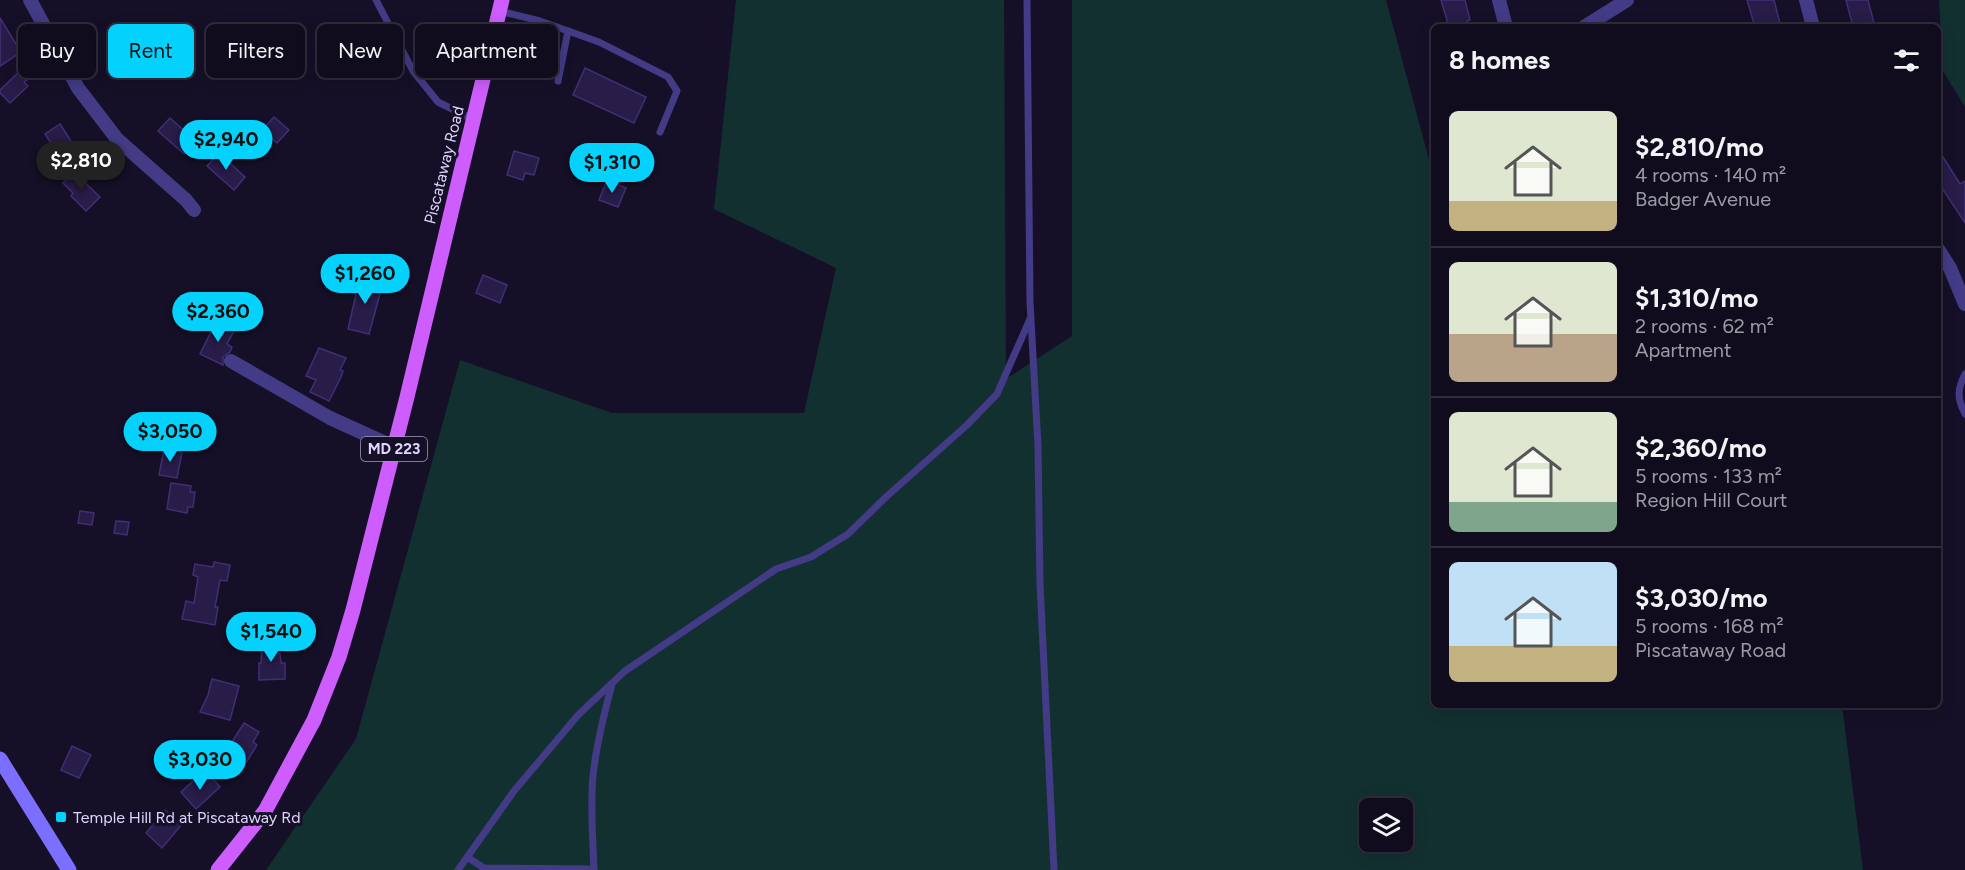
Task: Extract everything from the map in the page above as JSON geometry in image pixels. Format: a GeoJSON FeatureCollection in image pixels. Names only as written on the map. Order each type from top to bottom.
{"type":"FeatureCollection","features":[{"type":"Feature","properties":{"kind":"main road","name":"Piscataway Road"},"geometry":{"type":"LineString","coordinates":[[218,870],[265,812],[314,720],[339,657],[394,447],[501,6]]}},
{"type":"Feature","properties":{"kind":"main road"},"geometry":{"type":"LineString","coordinates":[[0,759],[69,870]]}},
{"type":"Feature","properties":{"kind":"street"},"geometry":{"type":"LineString","coordinates":[[30,0],[84,97],[117,139],[186,200],[194,210]]}},
{"type":"Feature","properties":{"kind":"street"},"geometry":{"type":"LineString","coordinates":[[1499,0],[1505,24]]}},
{"type":"Feature","properties":{"kind":"street"},"geometry":{"type":"LineString","coordinates":[[1589,24],[1628,0]]}},
{"type":"Feature","properties":{"kind":"street"},"geometry":{"type":"LineString","coordinates":[[1806,0],[1812,24]]}},
{"type":"Feature","properties":{"kind":"street"},"geometry":{"type":"LineString","coordinates":[[1941,254],[1950,268],[1965,304]]}},
{"type":"Feature","properties":{"kind":"street"},"geometry":{"type":"LineString","coordinates":[[231,361],[341,424],[394,447]]}},
{"type":"Feature","properties":{"kind":"lane"},"geometry":{"type":"LineString","coordinates":[[376,0],[412,71],[438,102],[474,120]]}},
{"type":"Feature","properties":{"kind":"lane"},"geometry":{"type":"LineString","coordinates":[[1027,0],[1031,317],[1038,446],[1040,584],[1054,870]]}},
{"type":"Feature","properties":{"kind":"lane"},"geometry":{"type":"LineString","coordinates":[[501,6],[599,42],[668,77],[677,91],[660,132]]}},
{"type":"Feature","properties":{"kind":"lane"},"geometry":{"type":"LineString","coordinates":[[558,81],[568,31]]}},
{"type":"Feature","properties":{"kind":"lane"},"geometry":{"type":"LineString","coordinates":[[458,870],[514,791],[579,714],[624,670],[776,569],[811,557],[848,534],[967,425],[997,394],[1031,317]]}},
{"type":"Feature","properties":{"kind":"lane"},"geometry":{"type":"LineString","coordinates":[[1965,375],[1959,387],[1959,401],[1965,414]]}},
{"type":"Feature","properties":{"kind":"lane"},"geometry":{"type":"LineString","coordinates":[[467,857],[484,868],[594,870],[591,810],[593,774],[603,719],[613,682]]}},
{"type":"Feature","properties":{"kind":"green space"},"geometry":{"type":"Polygon","coordinates":[[[736,0],[1004,0],[1006,379],[1072,336],[1072,0],[1386,0],[1431,167],[1431,708],[1842,708],[1863,870],[266,870],[356,739],[460,360],[612,413],[804,413],[836,268],[714,209],[736,0]]]}},
{"type":"Feature","properties":{"kind":"green space"},"geometry":{"type":"Polygon","coordinates":[[[1939,0],[1965,0],[1965,107],[1943,71],[1939,0]]]}},
{"type":"Feature","properties":{"kind":"building"},"geometry":{"type":"Polygon","coordinates":[[[1441,0],[1465,0],[1470,20],[1467,21],[1468,24],[1448,24],[1441,0]]]}},
{"type":"Feature","properties":{"kind":"building"},"geometry":{"type":"Polygon","coordinates":[[[1747,0],[1774,0],[1780,24],[1754,24],[1747,0]]]}},
{"type":"Feature","properties":{"kind":"building"},"geometry":{"type":"Polygon","coordinates":[[[1846,0],[1868,0],[1874,24],[1852,24],[1846,0]]]}},
{"type":"Feature","properties":{"kind":"building"},"geometry":{"type":"Polygon","coordinates":[[[0,18],[18,47],[18,54],[0,66],[0,18]]]}},
{"type":"Feature","properties":{"kind":"building"},"geometry":{"type":"Polygon","coordinates":[[[585,68],[646,97],[634,123],[573,95],[585,68]]]}},
{"type":"Feature","properties":{"kind":"building"},"geometry":{"type":"Polygon","coordinates":[[[18,73],[18,78],[27,80],[24,82],[28,86],[10,103],[0,93],[0,90],[18,73]]]}},
{"type":"Feature","properties":{"kind":"building"},"geometry":{"type":"Polygon","coordinates":[[[274,117],[289,130],[277,143],[262,130],[274,117]]]}},
{"type":"Feature","properties":{"kind":"building"},"geometry":{"type":"Polygon","coordinates":[[[170,118],[196,141],[184,154],[158,131],[170,118]]]}},
{"type":"Feature","properties":{"kind":"building"},"geometry":{"type":"Polygon","coordinates":[[[60,124],[71,141],[56,151],[45,134],[60,124]]]}},
{"type":"Feature","properties":{"kind":"building"},"geometry":{"type":"Polygon","coordinates":[[[514,151],[539,158],[534,175],[525,173],[523,180],[507,175],[514,151]]]}},
{"type":"Feature","properties":{"kind":"building"},"geometry":{"type":"Polygon","coordinates":[[[219,153],[245,177],[234,190],[207,166],[219,153]]]}},
{"type":"Feature","properties":{"kind":"building"},"geometry":{"type":"Polygon","coordinates":[[[1941,154],[1960,184],[1965,181],[1965,223],[1941,187],[1941,154]]]}},
{"type":"Feature","properties":{"kind":"building"},"geometry":{"type":"Polygon","coordinates":[[[74,172],[100,197],[86,211],[71,196],[73,193],[63,183],[74,172]]]}},
{"type":"Feature","properties":{"kind":"building"},"geometry":{"type":"Polygon","coordinates":[[[607,180],[626,188],[618,207],[599,200],[607,180]]]}},
{"type":"Feature","properties":{"kind":"building"},"geometry":{"type":"Polygon","coordinates":[[[373,274],[381,290],[369,334],[348,329],[357,290],[350,286],[373,274]]]}},
{"type":"Feature","properties":{"kind":"building"},"geometry":{"type":"Polygon","coordinates":[[[483,275],[507,285],[500,303],[476,293],[483,275]]]}},
{"type":"Feature","properties":{"kind":"building"},"geometry":{"type":"Polygon","coordinates":[[[217,320],[235,329],[227,344],[232,347],[230,352],[223,357],[223,365],[200,354],[217,320]]]}},
{"type":"Feature","properties":{"kind":"building"},"geometry":{"type":"Polygon","coordinates":[[[319,348],[346,358],[340,370],[343,371],[341,377],[329,401],[310,392],[316,380],[306,376],[319,348]]]}},
{"type":"Feature","properties":{"kind":"building"},"geometry":{"type":"Polygon","coordinates":[[[164,449],[182,452],[177,478],[159,475],[164,449]]]}},
{"type":"Feature","properties":{"kind":"building"},"geometry":{"type":"Polygon","coordinates":[[[171,483],[191,486],[190,492],[195,492],[193,507],[188,507],[187,513],[167,509],[171,483]]]}},
{"type":"Feature","properties":{"kind":"building"},"geometry":{"type":"Polygon","coordinates":[[[80,511],[94,513],[92,525],[78,523],[80,511]]]}},
{"type":"Feature","properties":{"kind":"building"},"geometry":{"type":"Polygon","coordinates":[[[116,521],[129,522],[127,535],[114,533],[116,521]]]}},
{"type":"Feature","properties":{"kind":"building"},"geometry":{"type":"Polygon","coordinates":[[[214,562],[230,565],[227,581],[220,580],[215,607],[218,607],[215,625],[182,619],[186,601],[194,603],[198,577],[193,575],[195,564],[213,567],[214,562]]]}},
{"type":"Feature","properties":{"kind":"building"},"geometry":{"type":"Polygon","coordinates":[[[262,642],[279,643],[278,654],[280,654],[281,663],[285,663],[285,679],[259,680],[262,642]]]}},
{"type":"Feature","properties":{"kind":"building"},"geometry":{"type":"Polygon","coordinates":[[[212,679],[239,686],[230,720],[200,712],[212,679]]]}},
{"type":"Feature","properties":{"kind":"building"},"geometry":{"type":"Polygon","coordinates":[[[244,723],[259,732],[253,742],[257,745],[244,766],[228,757],[232,751],[228,748],[244,723]]]}},
{"type":"Feature","properties":{"kind":"building"},"geometry":{"type":"Polygon","coordinates":[[[72,746],[91,755],[79,778],[61,770],[72,746]]]}},
{"type":"Feature","properties":{"kind":"building"},"geometry":{"type":"Polygon","coordinates":[[[209,774],[220,787],[196,809],[181,792],[195,779],[199,783],[209,774]]]}},
{"type":"Feature","properties":{"kind":"building"},"geometry":{"type":"Polygon","coordinates":[[[165,810],[182,824],[162,848],[146,833],[165,810]]]}},
{"type":"Feature","properties":{"kind":"place","name":"Temple Hill Rd at Piscataway Rd"},"geometry":{"type":"Point","coordinates":[61,817]}}]}
